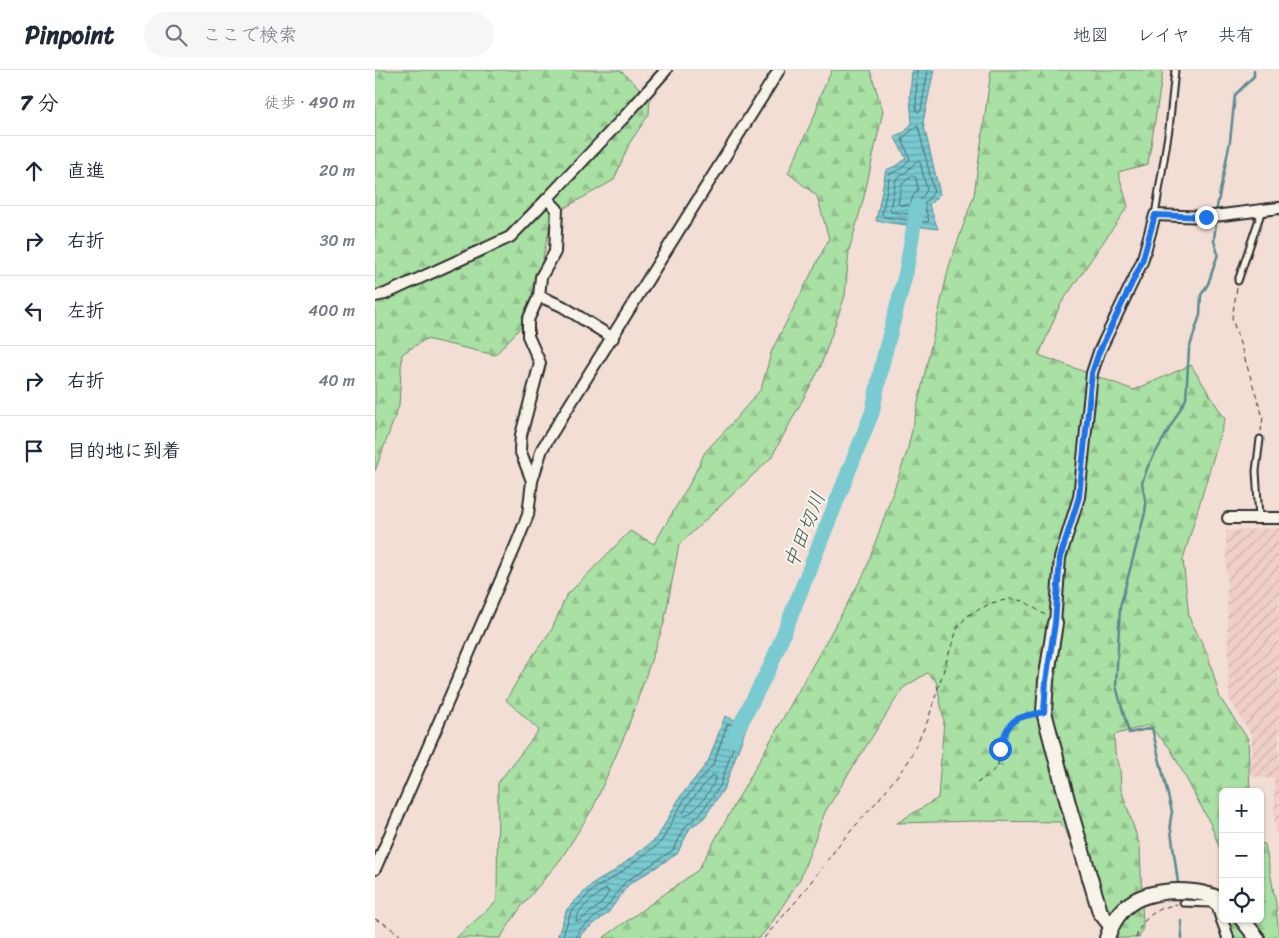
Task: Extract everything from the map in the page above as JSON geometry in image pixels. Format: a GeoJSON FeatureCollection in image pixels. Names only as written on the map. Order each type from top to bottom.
{"type":"FeatureCollection","features":[{"type":"Feature","properties":{"kind":"street"},"geometry":{"type":"LineString","coordinates":[[375,296],[385,294],[510,237],[627,114],[666,70]]}},
{"type":"Feature","properties":{"kind":"street"},"geometry":{"type":"LineString","coordinates":[[375,869],[517,545],[528,515],[532,481],[542,449],[779,70]]}},
{"type":"Feature","properties":{"kind":"street"},"geometry":{"type":"LineString","coordinates":[[532,481],[520,450],[521,435],[540,363],[528,336],[529,320],[539,296],[541,277],[555,252],[557,209],[547,199]]}},
{"type":"Feature","properties":{"kind":"street"},"geometry":{"type":"LineString","coordinates":[[1109,932],[1100,912],[1069,807],[1044,712],[1046,681],[1055,623],[1060,558],[1079,497],[1092,373],[1099,352],[1142,262],[1155,215],[1206,217],[1279,208]]}},
{"type":"Feature","properties":{"kind":"street"},"geometry":{"type":"LineString","coordinates":[[539,296],[562,306],[613,338]]}},
{"type":"Feature","properties":{"kind":"street"},"geometry":{"type":"LineString","coordinates":[[1228,518],[1279,518]]}},
{"type":"Feature","properties":{"kind":"street"},"geometry":{"type":"LineString","coordinates":[[1109,932],[1124,908],[1137,898],[1148,894],[1160,891],[1199,892],[1219,903]]}},
{"type":"Feature","properties":{"kind":"street"},"geometry":{"type":"LineString","coordinates":[[1224,923],[1228,938]]}},
{"type":"Feature","properties":{"kind":"street"},"geometry":{"type":"LineString","coordinates":[[1246,923],[1257,938]]}},
{"type":"Feature","properties":{"kind":"lane"},"geometry":{"type":"LineString","coordinates":[[1155,215],[1169,129],[1175,70]]}},
{"type":"Feature","properties":{"kind":"lane"},"geometry":{"type":"LineString","coordinates":[[1238,281],[1263,209]]}},
{"type":"Feature","properties":{"kind":"lane"},"geometry":{"type":"LineString","coordinates":[[1259,518],[1256,472],[1260,439]]}},
{"type":"Feature","properties":{"kind":"lane"},"geometry":{"type":"LineString","coordinates":[[1183,903],[1219,903]]}},
{"type":"Feature","properties":{"kind":"path"},"geometry":{"type":"LineString","coordinates":[[1238,281],[1233,301],[1232,318],[1263,417],[1260,439]]}},
{"type":"Feature","properties":{"kind":"path"},"geometry":{"type":"LineString","coordinates":[[764,938],[799,899],[842,841],[909,762],[929,720],[958,627],[967,616],[991,603],[1011,599],[1024,601],[1035,607],[1055,623]]}},
{"type":"Feature","properties":{"kind":"path"},"geometry":{"type":"LineString","coordinates":[[977,783],[993,771],[998,764],[1004,734],[1011,722],[1021,716],[1044,712]]}},
{"type":"Feature","properties":{"kind":"path"},"geometry":{"type":"LineString","coordinates":[[1136,938],[1140,926],[1149,916],[1163,907],[1183,903]]}},
{"type":"Feature","properties":{"kind":"path"},"geometry":{"type":"LineString","coordinates":[[375,919],[404,938]]}},
{"type":"Feature","properties":{"kind":"shaded area"},"geometry":{"type":"Polygon","coordinates":[[[1279,528],[1279,831],[1275,832],[1274,779],[1250,776],[1252,736],[1229,698],[1226,531],[1279,528]]]}},
{"type":"Feature","properties":{"kind":"green space"},"geometry":{"type":"Polygon","coordinates":[[[375,70],[620,70],[650,98],[649,114],[629,144],[614,180],[552,215],[541,268],[522,326],[495,355],[426,339],[402,354],[399,406],[375,471],[375,70]]]}},
{"type":"Feature","properties":{"kind":"green space"},"geometry":{"type":"Polygon","coordinates":[[[832,70],[870,70],[883,111],[864,197],[849,251],[845,296],[820,368],[771,458],[679,545],[664,623],[627,730],[593,808],[561,859],[521,907],[500,938],[456,938],[497,901],[498,783],[539,730],[506,700],[529,661],[552,629],[566,596],[630,531],[654,544],[690,483],[705,452],[761,389],[772,350],[829,239],[817,196],[788,173],[816,112],[819,98],[832,70]]]}},
{"type":"Feature","properties":{"kind":"green space"},"geometry":{"type":"Polygon","coordinates":[[[991,70],[1163,70],[1148,164],[1118,172],[1128,206],[1060,305],[1039,355],[1134,390],[1191,365],[1225,419],[1183,559],[1189,617],[1208,655],[1220,698],[1248,739],[1250,788],[1219,788],[1219,847],[1211,825],[1170,748],[1148,725],[1114,735],[1115,752],[1120,768],[1121,789],[1140,846],[1143,927],[1139,938],[1117,938],[1119,930],[1060,822],[976,821],[897,823],[938,798],[944,720],[936,681],[927,673],[903,688],[851,770],[825,812],[800,879],[769,927],[759,938],[603,938],[698,870],[865,572],[907,452],[949,266],[974,195],[991,70]]]}},
{"type":"Feature","properties":{"kind":"green space"},"geometry":{"type":"Polygon","coordinates":[[[1265,844],[1276,904],[1279,938],[1221,938],[1218,923],[1264,923],[1265,844]]]}},
{"type":"Feature","properties":{"kind":"water"},"geometry":{"type":"Polygon","coordinates":[[[912,70],[934,70],[923,122],[940,194],[929,205],[938,229],[876,221],[886,170],[898,165],[906,158],[894,136],[905,132],[912,123],[910,97],[912,70]]]}},
{"type":"Feature","properties":{"kind":"water"},"geometry":{"type":"Polygon","coordinates":[[[725,716],[747,725],[725,787],[704,818],[690,828],[677,854],[628,885],[608,913],[582,933],[580,938],[557,938],[567,909],[591,885],[613,872],[657,838],[680,797],[708,762],[725,716]]]}},
{"type":"Feature","properties":{"kind":"waterway"},"geometry":{"type":"LineString","coordinates":[[1216,212],[1230,141],[1235,95],[1254,76],[1254,70]]}},
{"type":"Feature","properties":{"kind":"waterway","name":"中田切川"},"geometry":{"type":"LineString","coordinates":[[732,740],[771,665],[872,413],[883,360],[906,272],[917,207]]}},
{"type":"Feature","properties":{"kind":"waterway"},"geometry":{"type":"LineString","coordinates":[[1178,883],[1170,823],[1172,812],[1152,728],[1129,733],[1116,686],[1120,607],[1145,513],[1146,504],[1142,483],[1148,466],[1186,399],[1189,349],[1200,315],[1201,295],[1208,284],[1218,254],[1214,241],[1216,221]]}},
{"type":"Feature","properties":{"kind":"waterway"},"geometry":{"type":"LineString","coordinates":[[1181,921],[1182,938]]}},
{"type":"Feature","properties":{"kind":"route"},"geometry":{"type":"LineString","coordinates":[[1000,749],[1004,734],[1011,722],[1021,716],[1044,712],[1046,681],[1055,623],[1060,558],[1079,497],[1092,373],[1099,352],[1142,262],[1155,215],[1206,217]]}}]}
